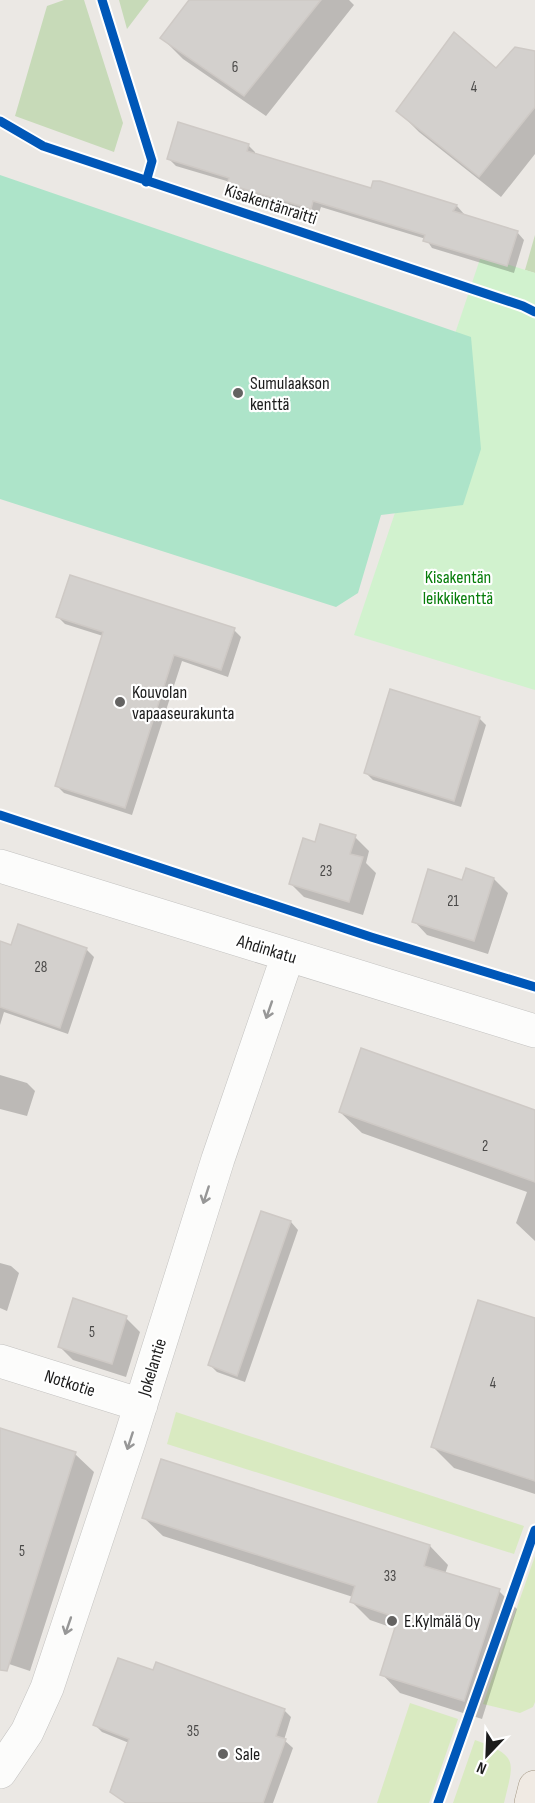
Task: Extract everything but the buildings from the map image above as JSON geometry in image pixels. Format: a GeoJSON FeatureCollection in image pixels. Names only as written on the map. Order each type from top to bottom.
{"type":"FeatureCollection","features":[{"type":"Feature","properties":{"kind":"main road"},"geometry":{"type":"LineString","coordinates":[[531,1803],[535,1787]]}},
{"type":"Feature","properties":{"kind":"street","name":"Ahdinkatu"},"geometry":{"type":"LineString","coordinates":[[0,866],[535,1031]]}},
{"type":"Feature","properties":{"kind":"street","name":"Jokelantie"},"geometry":{"type":"LineString","coordinates":[[0,1772],[27,1732],[47,1688],[141,1405],[218,1159],[288,955]]}},
{"type":"Feature","properties":{"kind":"street","name":"Notkotie"},"geometry":{"type":"LineString","coordinates":[[0,1361],[141,1405]]}},
{"type":"Feature","properties":{"kind":"green space"},"geometry":{"type":"Polygon","coordinates":[[[64,0],[84,0],[123,123],[114,152],[15,116],[47,6],[64,0]]]}},
{"type":"Feature","properties":{"kind":"green space"},"geometry":{"type":"Polygon","coordinates":[[[119,0],[149,0],[127,29],[119,0]]]}},
{"type":"Feature","properties":{"kind":"green space","name":"Sumulaakson kenttä"},"geometry":{"type":"Polygon","coordinates":[[[0,175],[471,337],[481,449],[463,505],[381,515],[358,593],[336,607],[0,499],[0,175]]]}},
{"type":"Feature","properties":{"kind":"green space"},"geometry":{"type":"Polygon","coordinates":[[[535,235],[535,273],[525,270],[535,235]]]}},
{"type":"Feature","properties":{"kind":"green space","name":"Kisakentän leikkikenttä"},"geometry":{"type":"Polygon","coordinates":[[[481,256],[535,273],[535,690],[354,635],[481,256]]]}},
{"type":"Feature","properties":{"kind":"green space"},"geometry":{"type":"Polygon","coordinates":[[[176,1412],[524,1526],[514,1554],[167,1444],[176,1412]]]}},
{"type":"Feature","properties":{"kind":"green space"},"geometry":{"type":"Polygon","coordinates":[[[535,1556],[535,1702],[533,1707],[520,1713],[483,1704],[535,1556]]]}},
{"type":"Feature","properties":{"kind":"green space"},"geometry":{"type":"Polygon","coordinates":[[[410,1703],[458,1719],[429,1803],[377,1803],[410,1703]]]}},
{"type":"Feature","properties":{"kind":"green space"},"geometry":{"type":"Polygon","coordinates":[[[475,1740],[500,1751],[510,1762],[510,1778],[504,1803],[453,1803],[475,1740]]]}},
{"type":"Feature","properties":{"kind":"cycle path"},"geometry":{"type":"LineString","coordinates":[[102,0],[152,161],[146,182]]}},
{"type":"Feature","properties":{"kind":"cycle path","name":"Kisakentänraitti"},"geometry":{"type":"LineString","coordinates":[[0,121],[43,146],[523,306],[535,312]]}},
{"type":"Feature","properties":{"kind":"cycle path"},"geometry":{"type":"LineString","coordinates":[[0,815],[371,937],[535,987]]}},
{"type":"Feature","properties":{"kind":"cycle path"},"geometry":{"type":"LineString","coordinates":[[438,1803],[535,1530]]}},
{"type":"Feature","properties":{"kind":"place","name":"Sumulaakson kenttä"},"geometry":{"type":"Point","coordinates":[238,393]}},
{"type":"Feature","properties":{"kind":"place","name":"Kouvolan vapaaseurakunta"},"geometry":{"type":"Point","coordinates":[120,702]}},
{"type":"Feature","properties":{"kind":"place","name":"E.Kylmälä Oy"},"geometry":{"type":"Point","coordinates":[392,1621]}},
{"type":"Feature","properties":{"kind":"place","name":"Sale"},"geometry":{"type":"Point","coordinates":[223,1754]}}]}
